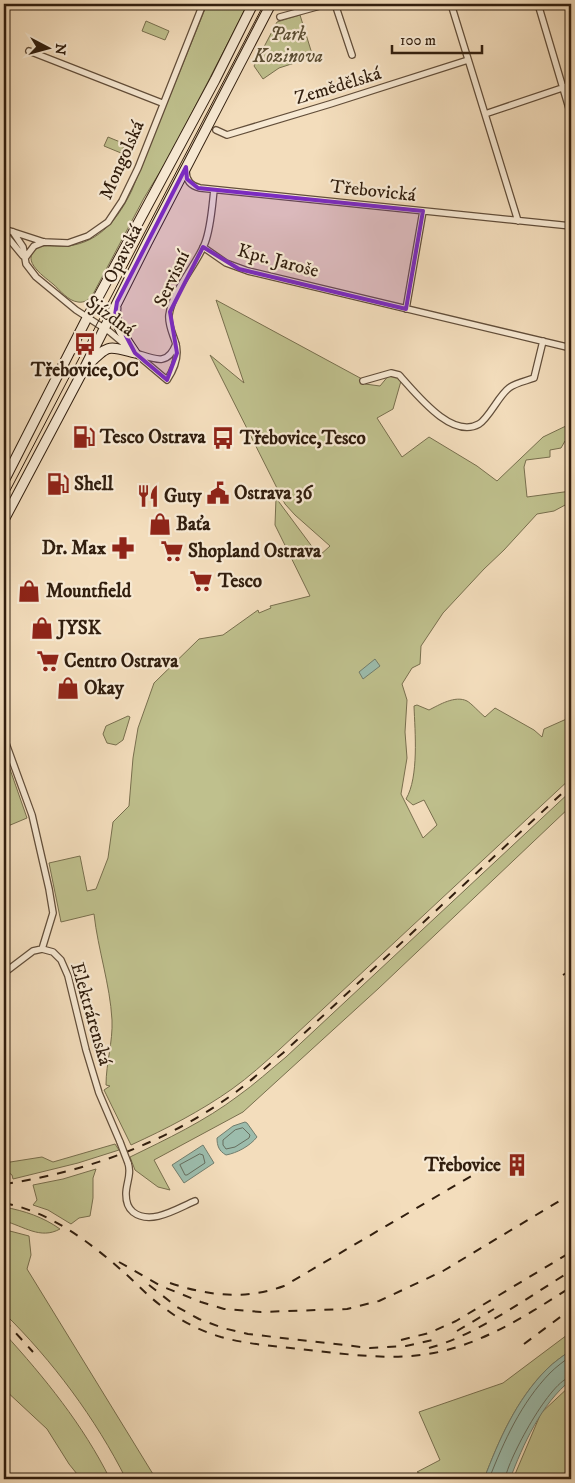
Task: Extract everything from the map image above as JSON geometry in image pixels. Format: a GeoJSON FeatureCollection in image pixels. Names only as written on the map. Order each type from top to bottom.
{"type":"FeatureCollection","features":[{"type":"Feature","properties":{"kind":"main road","name":"Opavská"},"geometry":{"type":"LineString","coordinates":[[4,481],[87,318],[215,80],[253,4]]}},
{"type":"Feature","properties":{"kind":"main road","name":"Opavská"},"geometry":{"type":"LineString","coordinates":[[4,520],[84,369],[186,166],[271,4]]}},
{"type":"Feature","properties":{"kind":"main road"},"geometry":{"type":"LineString","coordinates":[[117,302],[115,316],[117,324],[135,352]]}},
{"type":"Feature","properties":{"kind":"main road"},"geometry":{"type":"LineString","coordinates":[[84,369],[104,349],[112,347],[135,352]]}},
{"type":"Feature","properties":{"kind":"street","name":"Mongolská"},"geometry":{"type":"LineString","coordinates":[[4,228],[44,242],[68,243],[83,239],[98,230],[114,215],[138,168],[202,4]]}},
{"type":"Feature","properties":{"kind":"street"},"geometry":{"type":"LineString","coordinates":[[280,18],[327,4]]}},
{"type":"Feature","properties":{"kind":"street"},"geometry":{"type":"LineString","coordinates":[[335,4],[352,55]]}},
{"type":"Feature","properties":{"kind":"street"},"geometry":{"type":"LineString","coordinates":[[451,4],[518,221]]}},
{"type":"Feature","properties":{"kind":"street"},"geometry":{"type":"LineString","coordinates":[[538,4],[571,115]]}},
{"type":"Feature","properties":{"kind":"street"},"geometry":{"type":"LineString","coordinates":[[29,51],[162,104]]}},
{"type":"Feature","properties":{"kind":"street","name":"Zemědělská"},"geometry":{"type":"LineString","coordinates":[[216,130],[227,134],[330,104],[468,60]]}},
{"type":"Feature","properties":{"kind":"street"},"geometry":{"type":"LineString","coordinates":[[485,114],[571,85]]}},
{"type":"Feature","properties":{"kind":"street","name":"Třebovická"},"geometry":{"type":"LineString","coordinates":[[186,166],[186,177],[192,186],[214,190],[571,226]]}},
{"type":"Feature","properties":{"kind":"street"},"geometry":{"type":"LineString","coordinates":[[203,247],[214,190]]}},
{"type":"Feature","properties":{"kind":"street"},"geometry":{"type":"LineString","coordinates":[[406,309],[423,211]]}},
{"type":"Feature","properties":{"kind":"street"},"geometry":{"type":"LineString","coordinates":[[13,232],[23,247],[25,259]]}},
{"type":"Feature","properties":{"kind":"street"},"geometry":{"type":"LineString","coordinates":[[4,234],[25,259]]}},
{"type":"Feature","properties":{"kind":"street"},"geometry":{"type":"LineString","coordinates":[[25,259],[34,246],[44,242]]}},
{"type":"Feature","properties":{"kind":"street","name":"Kpt. Jaroše"},"geometry":{"type":"LineString","coordinates":[[203,247],[220,260],[238,269],[571,348]]}},
{"type":"Feature","properties":{"kind":"street","name":"Servisní"},"geometry":{"type":"LineString","coordinates":[[167,380],[176,362],[176,344],[169,323],[171,307],[203,247]]}},
{"type":"Feature","properties":{"kind":"street","name":"Sjízdná"},"geometry":{"type":"LineString","coordinates":[[25,259],[28,269],[36,277],[87,318],[135,352],[167,380]]}},
{"type":"Feature","properties":{"kind":"street"},"geometry":{"type":"LineString","coordinates":[[363,381],[391,373],[399,375],[440,418],[454,424],[467,426],[480,424],[509,388],[534,378],[543,341]]}},
{"type":"Feature","properties":{"kind":"street"},"geometry":{"type":"LineString","coordinates":[[135,352],[155,359],[163,359],[171,354],[176,344]]}},
{"type":"Feature","properties":{"kind":"street"},"geometry":{"type":"LineString","coordinates":[[4,738],[32,815],[53,913],[42,950],[33,951],[4,973]]}},
{"type":"Feature","properties":{"kind":"street","name":"Elektrárenská"},"geometry":{"type":"LineString","coordinates":[[42,950],[53,952],[62,960],[68,976],[86,1050],[99,1093],[128,1164],[130,1173],[126,1191],[130,1208],[138,1215],[148,1218],[195,1201]]}},
{"type":"Feature","properties":{"kind":"highlighted area"},"geometry":{"type":"Polygon","coordinates":[[[186,167],[187,179],[198,188],[423,211],[406,309],[239,269],[203,247],[170,312],[177,353],[167,380],[135,353],[115,315],[117,302],[186,167]]]}},
{"type":"Feature","properties":{"kind":"green space"},"geometry":{"type":"Polygon","coordinates":[[[207,4],[248,4],[169,157],[144,198],[92,296],[82,302],[71,300],[38,271],[31,261],[31,256],[41,246],[80,244],[99,234],[115,219],[132,190],[207,4]]]}},
{"type":"Feature","properties":{"kind":"green space","name":"Park Kozinova"},"geometry":{"type":"Polygon","coordinates":[[[300,15],[313,57],[279,68],[263,79],[254,66],[277,22],[300,15]]]}},
{"type":"Feature","properties":{"kind":"green space"},"geometry":{"type":"Polygon","coordinates":[[[146,21],[169,31],[165,40],[142,31],[146,21]]]}},
{"type":"Feature","properties":{"kind":"green space"},"geometry":{"type":"Polygon","coordinates":[[[108,137],[125,144],[121,153],[104,146],[108,137]]]}},
{"type":"Feature","properties":{"kind":"green space"},"geometry":{"type":"Polygon","coordinates":[[[216,300],[362,379],[365,384],[380,386],[389,375],[397,377],[401,381],[393,409],[377,418],[402,457],[429,437],[477,466],[497,481],[543,437],[568,425],[571,429],[571,435],[561,448],[550,450],[550,457],[526,460],[524,467],[527,497],[571,491],[571,505],[567,504],[554,511],[537,514],[484,569],[443,613],[421,646],[420,664],[412,668],[402,684],[407,700],[405,732],[407,758],[401,794],[423,838],[437,825],[424,800],[413,805],[406,799],[415,767],[414,706],[417,705],[429,710],[447,701],[457,699],[469,702],[485,717],[495,708],[534,730],[542,737],[544,729],[571,717],[571,778],[250,1075],[196,1112],[131,1145],[104,1090],[110,1086],[106,1085],[112,1020],[109,993],[94,914],[61,922],[49,863],[80,856],[87,891],[96,889],[108,858],[113,822],[129,806],[133,758],[138,728],[154,683],[199,639],[223,635],[258,610],[259,613],[271,608],[270,606],[310,596],[275,525],[276,498],[319,556],[330,546],[285,504],[210,355],[244,383],[216,300]]]}},
{"type":"Feature","properties":{"kind":"green space"},"geometry":{"type":"Polygon","coordinates":[[[128,716],[130,717],[123,740],[116,745],[107,743],[103,734],[106,726],[128,716]]]}},
{"type":"Feature","properties":{"kind":"green space"},"geometry":{"type":"Polygon","coordinates":[[[4,752],[27,818],[8,826],[7,822],[4,823],[4,752]]]}},
{"type":"Feature","properties":{"kind":"green space"},"geometry":{"type":"Polygon","coordinates":[[[571,791],[571,806],[379,988],[243,1112],[154,1160],[170,1190],[158,1187],[135,1170],[130,1157],[212,1114],[286,1057],[571,791]]]}},
{"type":"Feature","properties":{"kind":"green space"},"geometry":{"type":"Polygon","coordinates":[[[115,1144],[119,1150],[78,1163],[13,1179],[12,1175],[4,1172],[4,1163],[42,1157],[53,1162],[115,1144]]]}},
{"type":"Feature","properties":{"kind":"green space"},"geometry":{"type":"Polygon","coordinates":[[[96,1169],[93,1178],[93,1198],[90,1216],[79,1218],[71,1224],[48,1210],[33,1205],[37,1200],[33,1185],[63,1179],[96,1169]]]}},
{"type":"Feature","properties":{"kind":"green space"},"geometry":{"type":"Polygon","coordinates":[[[4,1207],[34,1215],[60,1229],[53,1232],[39,1233],[4,1221],[4,1207]]]}},
{"type":"Feature","properties":{"kind":"green space"},"geometry":{"type":"Polygon","coordinates":[[[6,1230],[29,1236],[31,1255],[27,1269],[156,1479],[126,1479],[101,1434],[72,1391],[39,1350],[4,1313],[4,1234],[6,1230]]]}},
{"type":"Feature","properties":{"kind":"green space"},"geometry":{"type":"Polygon","coordinates":[[[571,1332],[571,1350],[547,1369],[517,1407],[502,1435],[484,1479],[432,1479],[417,1472],[440,1460],[419,1412],[503,1383],[571,1332]]]}},
{"type":"Feature","properties":{"kind":"green space"},"geometry":{"type":"Polygon","coordinates":[[[4,1333],[62,1403],[88,1440],[110,1479],[81,1479],[47,1429],[4,1389],[4,1333]]]}},
{"type":"Feature","properties":{"kind":"green space"},"geometry":{"type":"Polygon","coordinates":[[[571,1385],[571,1479],[513,1479],[541,1413],[571,1385]]]}},
{"type":"Feature","properties":{"kind":"water"},"geometry":{"type":"Polygon","coordinates":[[[375,659],[380,666],[363,679],[359,672],[375,659]]]}},
{"type":"Feature","properties":{"kind":"water"},"geometry":{"type":"Polygon","coordinates":[[[245,1122],[257,1137],[243,1149],[226,1155],[219,1148],[217,1138],[233,1126],[245,1122]]]}},
{"type":"Feature","properties":{"kind":"water"},"geometry":{"type":"Polygon","coordinates":[[[203,1145],[214,1163],[184,1183],[172,1165],[203,1145]]]}},
{"type":"Feature","properties":{"kind":"water"},"geometry":{"type":"Polygon","coordinates":[[[571,1350],[571,1380],[560,1390],[542,1413],[527,1439],[510,1479],[484,1479],[502,1435],[517,1407],[547,1369],[571,1350]]]}},
{"type":"Feature","properties":{"kind":"tram line"},"geometry":{"type":"LineString","coordinates":[[4,502],[264,4]]}},
{"type":"Feature","properties":{"kind":"railway"},"geometry":{"type":"LineString","coordinates":[[4,1184],[66,1172],[126,1152],[183,1126],[236,1092],[283,1053],[571,785]]}},
{"type":"Feature","properties":{"kind":"railway"},"geometry":{"type":"LineString","coordinates":[[563,975],[571,970]]}},
{"type":"Feature","properties":{"kind":"railway"},"geometry":{"type":"LineString","coordinates":[[170,1283],[199,1291],[227,1295],[255,1293],[284,1286],[490,1165]]}},
{"type":"Feature","properties":{"kind":"railway"},"geometry":{"type":"LineString","coordinates":[[119,1262],[161,1286],[224,1309],[261,1312],[347,1309],[379,1301],[443,1271],[571,1194]]}},
{"type":"Feature","properties":{"kind":"railway"},"geometry":{"type":"LineString","coordinates":[[4,1203],[21,1207],[70,1230],[113,1263],[156,1302],[186,1322],[214,1335],[250,1343],[373,1356],[392,1357],[429,1354],[480,1339],[526,1315],[571,1287]]}},
{"type":"Feature","properties":{"kind":"railway"},"geometry":{"type":"LineString","coordinates":[[401,1340],[429,1333],[456,1321],[571,1252]]}},
{"type":"Feature","properties":{"kind":"railway"},"geometry":{"type":"LineString","coordinates":[[429,1348],[484,1325],[571,1271]]}},
{"type":"Feature","properties":{"kind":"railway"},"geometry":{"type":"LineString","coordinates":[[149,1285],[177,1307],[199,1319],[223,1328],[248,1334],[370,1348],[406,1346],[437,1339]]}},
{"type":"Feature","properties":{"kind":"railway"},"geometry":{"type":"LineString","coordinates":[[457,1331],[494,1309]]}},
{"type":"Feature","properties":{"kind":"railway"},"geometry":{"type":"LineString","coordinates":[[524,1344],[571,1309]]}},
{"type":"Feature","properties":{"kind":"railway"},"geometry":{"type":"LineString","coordinates":[[4,1320],[33,1352]]}},
{"type":"Feature","properties":{"kind":"place","name":"Třebovice,OC"},"geometry":{"type":"Point","coordinates":[85,344]}},
{"type":"Feature","properties":{"kind":"place","name":"Tesco Ostrava"},"geometry":{"type":"Point","coordinates":[84,437]}},
{"type":"Feature","properties":{"kind":"place","name":"Třebovice,Tesco"},"geometry":{"type":"Point","coordinates":[223,438]}},
{"type":"Feature","properties":{"kind":"place","name":"Shell"},"geometry":{"type":"Point","coordinates":[58,484]}},
{"type":"Feature","properties":{"kind":"place","name":"Ostrava 36"},"geometry":{"type":"Point","coordinates":[218,493]}},
{"type":"Feature","properties":{"kind":"place","name":"Guty"},"geometry":{"type":"Point","coordinates":[148,496]}},
{"type":"Feature","properties":{"kind":"place","name":"Baťa"},"geometry":{"type":"Point","coordinates":[160,524]}},
{"type":"Feature","properties":{"kind":"place","name":"Dr. Max"},"geometry":{"type":"Point","coordinates":[123,548]}},
{"type":"Feature","properties":{"kind":"place","name":"Shopland Ostrava"},"geometry":{"type":"Point","coordinates":[172,551]}},
{"type":"Feature","properties":{"kind":"place","name":"Tesco"},"geometry":{"type":"Point","coordinates":[201,581]}},
{"type":"Feature","properties":{"kind":"place","name":"Mountfield"},"geometry":{"type":"Point","coordinates":[29,591]}},
{"type":"Feature","properties":{"kind":"place","name":"JYSK"},"geometry":{"type":"Point","coordinates":[42,628]}},
{"type":"Feature","properties":{"kind":"place","name":"Centro Ostrava"},"geometry":{"type":"Point","coordinates":[48,661]}},
{"type":"Feature","properties":{"kind":"place","name":"Okay"},"geometry":{"type":"Point","coordinates":[68,688]}},
{"type":"Feature","properties":{"kind":"place","name":"Třebovice"},"geometry":{"type":"Point","coordinates":[517,1165]}}]}
